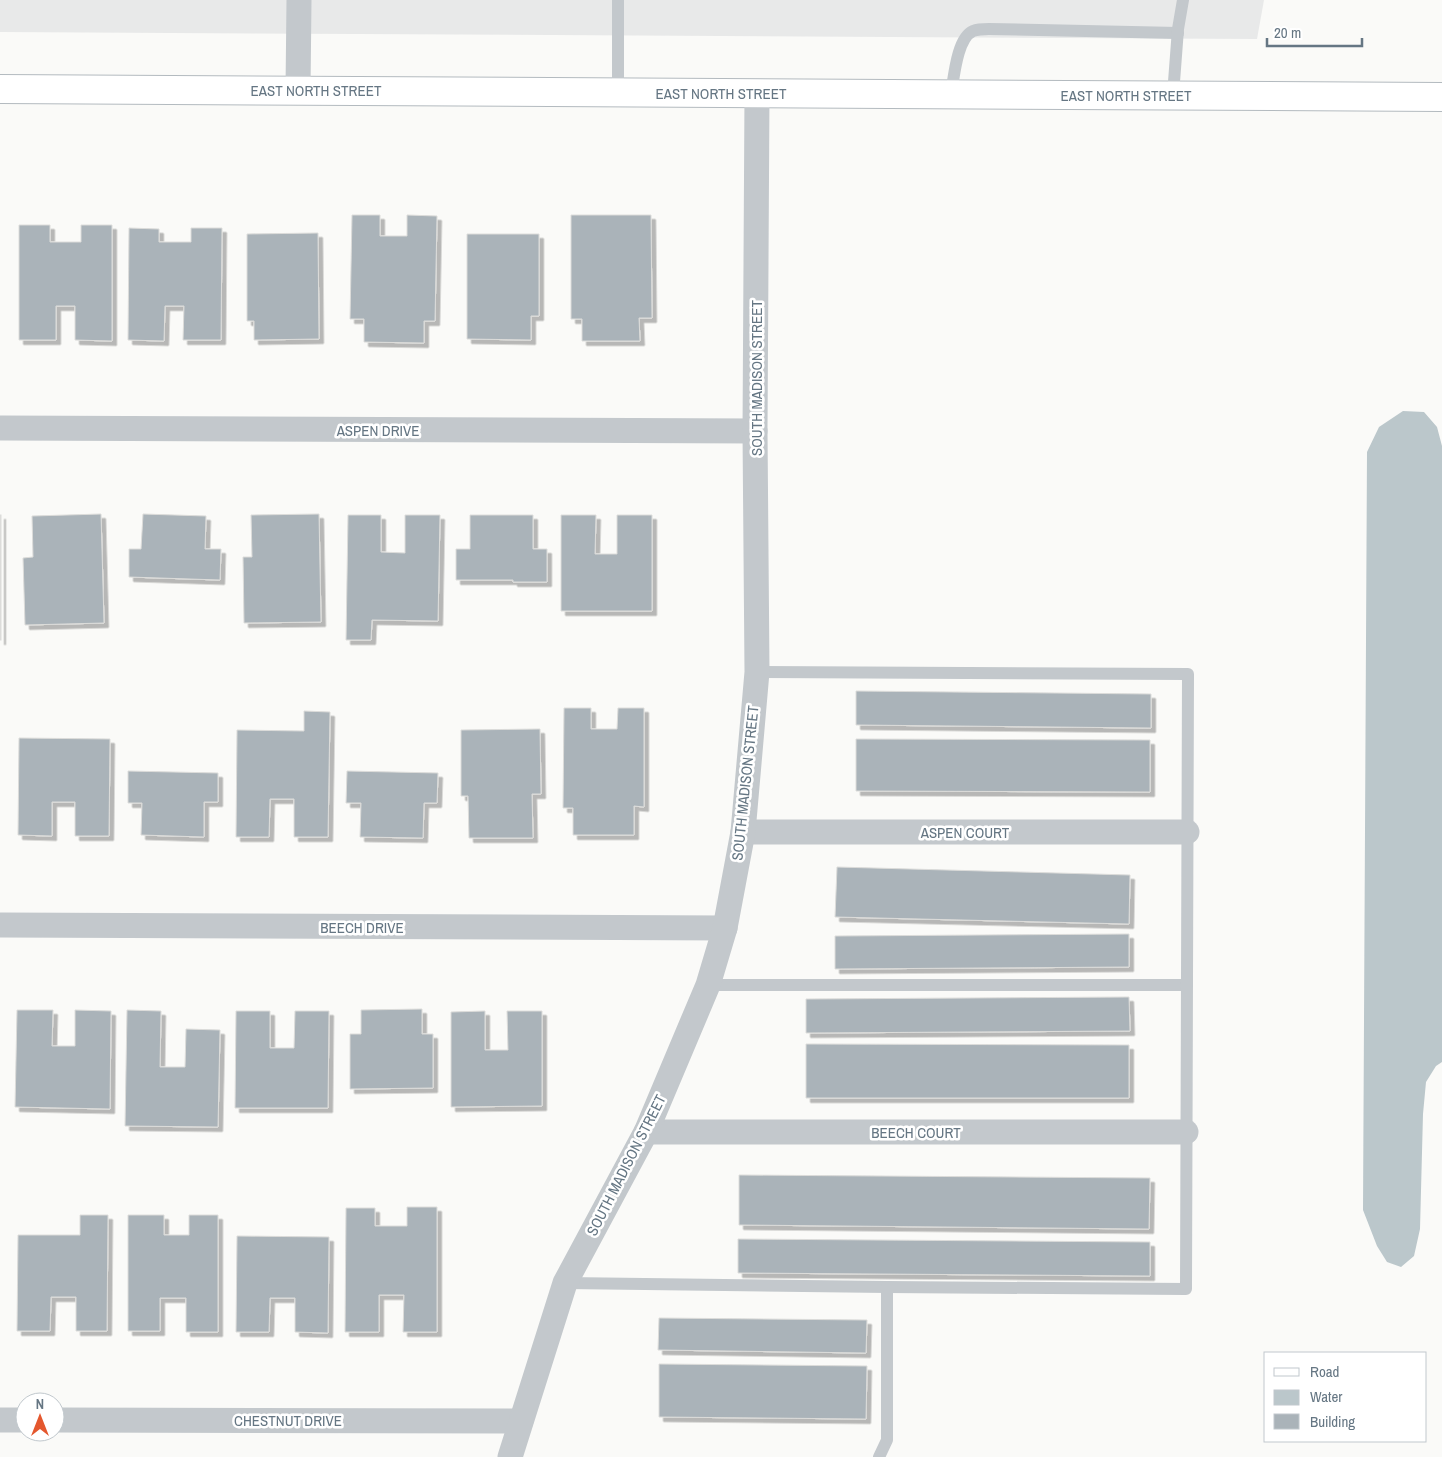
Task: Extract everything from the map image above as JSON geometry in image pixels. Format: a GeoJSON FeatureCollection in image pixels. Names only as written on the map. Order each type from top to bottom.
{"type":"FeatureCollection","features":[{"type":"Feature","properties":{"kind":"street"},"geometry":{"type":"LineString","coordinates":[[298,90],[299,0]]}},
{"type":"Feature","properties":{"kind":"street","name":"EAST NORTH STREET"},"geometry":{"type":"LineString","coordinates":[[0,89],[1442,97]]}},
{"type":"Feature","properties":{"kind":"street","name":"SOUTH MADISON STREET"},"geometry":{"type":"LineString","coordinates":[[510,1457],[565,1282],[646,1132],[708,985],[725,928],[743,832],[757,672],[755,431],[757,93]]}},
{"type":"Feature","properties":{"kind":"street","name":"ASPEN DRIVE"},"geometry":{"type":"LineString","coordinates":[[0,428],[755,431]]}},
{"type":"Feature","properties":{"kind":"street","name":"ASPEN COURT"},"geometry":{"type":"LineString","coordinates":[[743,832],[1187,832]]}},
{"type":"Feature","properties":{"kind":"street","name":"BEECH DRIVE"},"geometry":{"type":"LineString","coordinates":[[0,925],[725,928]]}},
{"type":"Feature","properties":{"kind":"street","name":"BEECH COURT"},"geometry":{"type":"LineString","coordinates":[[646,1132],[1186,1132]]}},
{"type":"Feature","properties":{"kind":"street"},"geometry":{"type":"LineString","coordinates":[[0,1420],[15,1420]]}},
{"type":"Feature","properties":{"kind":"street","name":"CHESTNUT DRIVE"},"geometry":{"type":"LineString","coordinates":[[65,1420],[521,1420]]}},
{"type":"Feature","properties":{"kind":"lane"},"geometry":{"type":"LineString","coordinates":[[618,0],[618,92]]}},
{"type":"Feature","properties":{"kind":"lane"},"geometry":{"type":"LineString","coordinates":[[1173,95],[1178,33],[1183,0]]}},
{"type":"Feature","properties":{"kind":"lane"},"geometry":{"type":"LineString","coordinates":[[951,94],[958,56],[964,39],[973,31],[989,28],[1178,33]]}},
{"type":"Feature","properties":{"kind":"lane"},"geometry":{"type":"LineString","coordinates":[[565,1282],[1186,1289],[1188,674],[757,672]]}},
{"type":"Feature","properties":{"kind":"lane"},"geometry":{"type":"LineString","coordinates":[[708,985],[1187,985]]}},
{"type":"Feature","properties":{"kind":"lane"},"geometry":{"type":"LineString","coordinates":[[879,1457],[887,1440],[887,1287]]}},
{"type":"Feature","properties":{"kind":"shaded area"},"geometry":{"type":"Polygon","coordinates":[[[0,0],[1264,0],[1257,39],[0,32],[0,0]]]}},
{"type":"Feature","properties":{"kind":"water"},"geometry":{"type":"Polygon","coordinates":[[[1403,411],[1424,412],[1437,427],[1442,446],[1442,1062],[1436,1066],[1426,1082],[1423,1114],[1420,1229],[1414,1256],[1401,1267],[1387,1262],[1377,1246],[1363,1210],[1367,452],[1379,427],[1403,411]]]}},
{"type":"Feature","properties":{"kind":"building"},"geometry":{"type":"Polygon","coordinates":[[[352,215],[380,215],[380,236],[407,236],[407,215],[437,216],[435,321],[424,321],[424,343],[364,342],[364,319],[350,319],[352,215]]]}},
{"type":"Feature","properties":{"kind":"building"},"geometry":{"type":"Polygon","coordinates":[[[571,215],[651,215],[652,318],[639,318],[640,341],[582,341],[582,319],[571,319],[571,215]]]}},
{"type":"Feature","properties":{"kind":"building"},"geometry":{"type":"Polygon","coordinates":[[[19,225],[50,225],[50,242],[81,242],[81,225],[112,225],[112,341],[75,340],[75,306],[56,306],[56,340],[19,340],[19,225]]]}},
{"type":"Feature","properties":{"kind":"building"},"geometry":{"type":"Polygon","coordinates":[[[129,228],[159,229],[159,242],[191,242],[191,228],[222,228],[221,340],[183,340],[184,306],[165,306],[164,341],[128,340],[129,228]]]}},
{"type":"Feature","properties":{"kind":"building"},"geometry":{"type":"Polygon","coordinates":[[[318,233],[319,339],[254,340],[254,321],[247,321],[247,234],[318,233]]]}},
{"type":"Feature","properties":{"kind":"building"},"geometry":{"type":"Polygon","coordinates":[[[467,234],[539,234],[539,316],[531,316],[531,340],[467,339],[467,234]]]}},
{"type":"Feature","properties":{"kind":"building"},"geometry":{"type":"Polygon","coordinates":[[[101,514],[104,623],[25,625],[23,558],[33,557],[32,516],[101,514]]]}},
{"type":"Feature","properties":{"kind":"building"},"geometry":{"type":"Polygon","coordinates":[[[143,514],[206,516],[205,549],[221,549],[220,580],[129,577],[129,549],[141,549],[143,514]]]}},
{"type":"Feature","properties":{"kind":"building"},"geometry":{"type":"Polygon","coordinates":[[[319,514],[321,622],[244,623],[243,557],[252,557],[251,515],[319,514]]]}},
{"type":"Feature","properties":{"kind":"building"},"geometry":{"type":"Polygon","coordinates":[[[1,515],[1,640],[0,640],[1,515]]]}},
{"type":"Feature","properties":{"kind":"building"},"geometry":{"type":"Polygon","coordinates":[[[348,515],[381,515],[381,552],[405,553],[405,515],[440,515],[438,621],[372,620],[371,640],[346,640],[348,515]]]}},
{"type":"Feature","properties":{"kind":"building"},"geometry":{"type":"Polygon","coordinates":[[[470,515],[533,515],[533,549],[547,549],[547,582],[456,580],[456,549],[470,549],[470,515]]]}},
{"type":"Feature","properties":{"kind":"building"},"geometry":{"type":"Polygon","coordinates":[[[561,515],[596,515],[595,554],[617,554],[617,515],[652,515],[652,611],[561,611],[561,515]]]}},
{"type":"Feature","properties":{"kind":"building"},"geometry":{"type":"Polygon","coordinates":[[[856,691],[1151,694],[1151,728],[856,725],[856,691]]]}},
{"type":"Feature","properties":{"kind":"building"},"geometry":{"type":"Polygon","coordinates":[[[564,708],[591,708],[591,729],[617,729],[618,708],[644,708],[644,807],[634,806],[634,835],[573,835],[573,808],[563,808],[564,708]]]}},
{"type":"Feature","properties":{"kind":"building"},"geometry":{"type":"Polygon","coordinates":[[[304,711],[330,712],[328,837],[294,837],[294,799],[270,799],[269,837],[236,837],[237,730],[304,731],[304,711]]]}},
{"type":"Feature","properties":{"kind":"building"},"geometry":{"type":"Polygon","coordinates":[[[540,729],[541,794],[532,794],[533,838],[469,838],[468,796],[461,796],[461,730],[540,729]]]}},
{"type":"Feature","properties":{"kind":"building"},"geometry":{"type":"Polygon","coordinates":[[[19,738],[110,739],[109,836],[75,836],[75,802],[52,802],[52,836],[18,835],[19,738]]]}},
{"type":"Feature","properties":{"kind":"building"},"geometry":{"type":"Polygon","coordinates":[[[856,739],[1150,740],[1150,792],[856,791],[856,739]]]}},
{"type":"Feature","properties":{"kind":"building"},"geometry":{"type":"Polygon","coordinates":[[[128,771],[218,773],[218,802],[204,802],[204,837],[141,835],[142,803],[128,803],[128,771]]]}},
{"type":"Feature","properties":{"kind":"building"},"geometry":{"type":"Polygon","coordinates":[[[347,771],[438,773],[437,803],[424,803],[423,838],[360,837],[361,803],[346,803],[347,771]]]}},
{"type":"Feature","properties":{"kind":"building"},"geometry":{"type":"Polygon","coordinates":[[[837,867],[1130,875],[1129,924],[835,917],[837,867]]]}},
{"type":"Feature","properties":{"kind":"building"},"geometry":{"type":"Polygon","coordinates":[[[1129,934],[1129,967],[835,969],[835,936],[1129,934]]]}},
{"type":"Feature","properties":{"kind":"building"},"geometry":{"type":"Polygon","coordinates":[[[1129,997],[1130,1031],[806,1033],[806,999],[1129,997]]]}},
{"type":"Feature","properties":{"kind":"building"},"geometry":{"type":"Polygon","coordinates":[[[422,1009],[422,1034],[433,1034],[433,1088],[350,1089],[350,1034],[361,1034],[361,1010],[422,1009]]]}},
{"type":"Feature","properties":{"kind":"building"},"geometry":{"type":"Polygon","coordinates":[[[17,1010],[53,1010],[52,1046],[75,1046],[75,1010],[111,1011],[110,1109],[15,1107],[17,1010]]]}},
{"type":"Feature","properties":{"kind":"building"},"geometry":{"type":"Polygon","coordinates":[[[127,1010],[161,1011],[160,1067],[185,1067],[186,1029],[220,1030],[218,1127],[125,1126],[127,1010]]]}},
{"type":"Feature","properties":{"kind":"building"},"geometry":{"type":"Polygon","coordinates":[[[236,1011],[270,1011],[270,1048],[294,1048],[295,1011],[329,1011],[328,1108],[235,1108],[236,1011]]]}},
{"type":"Feature","properties":{"kind":"building"},"geometry":{"type":"Polygon","coordinates":[[[485,1011],[485,1050],[508,1050],[507,1011],[542,1011],[542,1106],[451,1107],[451,1012],[485,1011]]]}},
{"type":"Feature","properties":{"kind":"building"},"geometry":{"type":"Polygon","coordinates":[[[806,1044],[1129,1045],[1129,1098],[806,1098],[806,1044]]]}},
{"type":"Feature","properties":{"kind":"building"},"geometry":{"type":"Polygon","coordinates":[[[739,1175],[1150,1178],[1149,1229],[739,1225],[739,1175]]]}},
{"type":"Feature","properties":{"kind":"building"},"geometry":{"type":"Polygon","coordinates":[[[407,1207],[437,1207],[437,1332],[403,1332],[404,1295],[379,1295],[379,1332],[345,1332],[346,1208],[375,1208],[375,1226],[407,1226],[407,1207]]]}},
{"type":"Feature","properties":{"kind":"building"},"geometry":{"type":"Polygon","coordinates":[[[80,1215],[108,1215],[107,1331],[76,1331],[76,1297],[51,1297],[50,1331],[17,1331],[18,1235],[80,1235],[80,1215]]]}},
{"type":"Feature","properties":{"kind":"building"},"geometry":{"type":"Polygon","coordinates":[[[128,1215],[164,1215],[164,1235],[189,1235],[189,1215],[218,1215],[218,1332],[186,1332],[186,1298],[160,1298],[160,1331],[128,1331],[128,1215]]]}},
{"type":"Feature","properties":{"kind":"building"},"geometry":{"type":"Polygon","coordinates":[[[237,1236],[329,1237],[328,1333],[295,1332],[295,1298],[270,1298],[269,1332],[236,1332],[237,1236]]]}},
{"type":"Feature","properties":{"kind":"building"},"geometry":{"type":"Polygon","coordinates":[[[738,1239],[1150,1242],[1150,1276],[738,1273],[738,1239]]]}},
{"type":"Feature","properties":{"kind":"building"},"geometry":{"type":"Polygon","coordinates":[[[659,1318],[867,1320],[866,1353],[658,1350],[659,1318]]]}},
{"type":"Feature","properties":{"kind":"building"},"geometry":{"type":"Polygon","coordinates":[[[659,1364],[867,1366],[866,1419],[659,1417],[659,1364]]]}}]}
